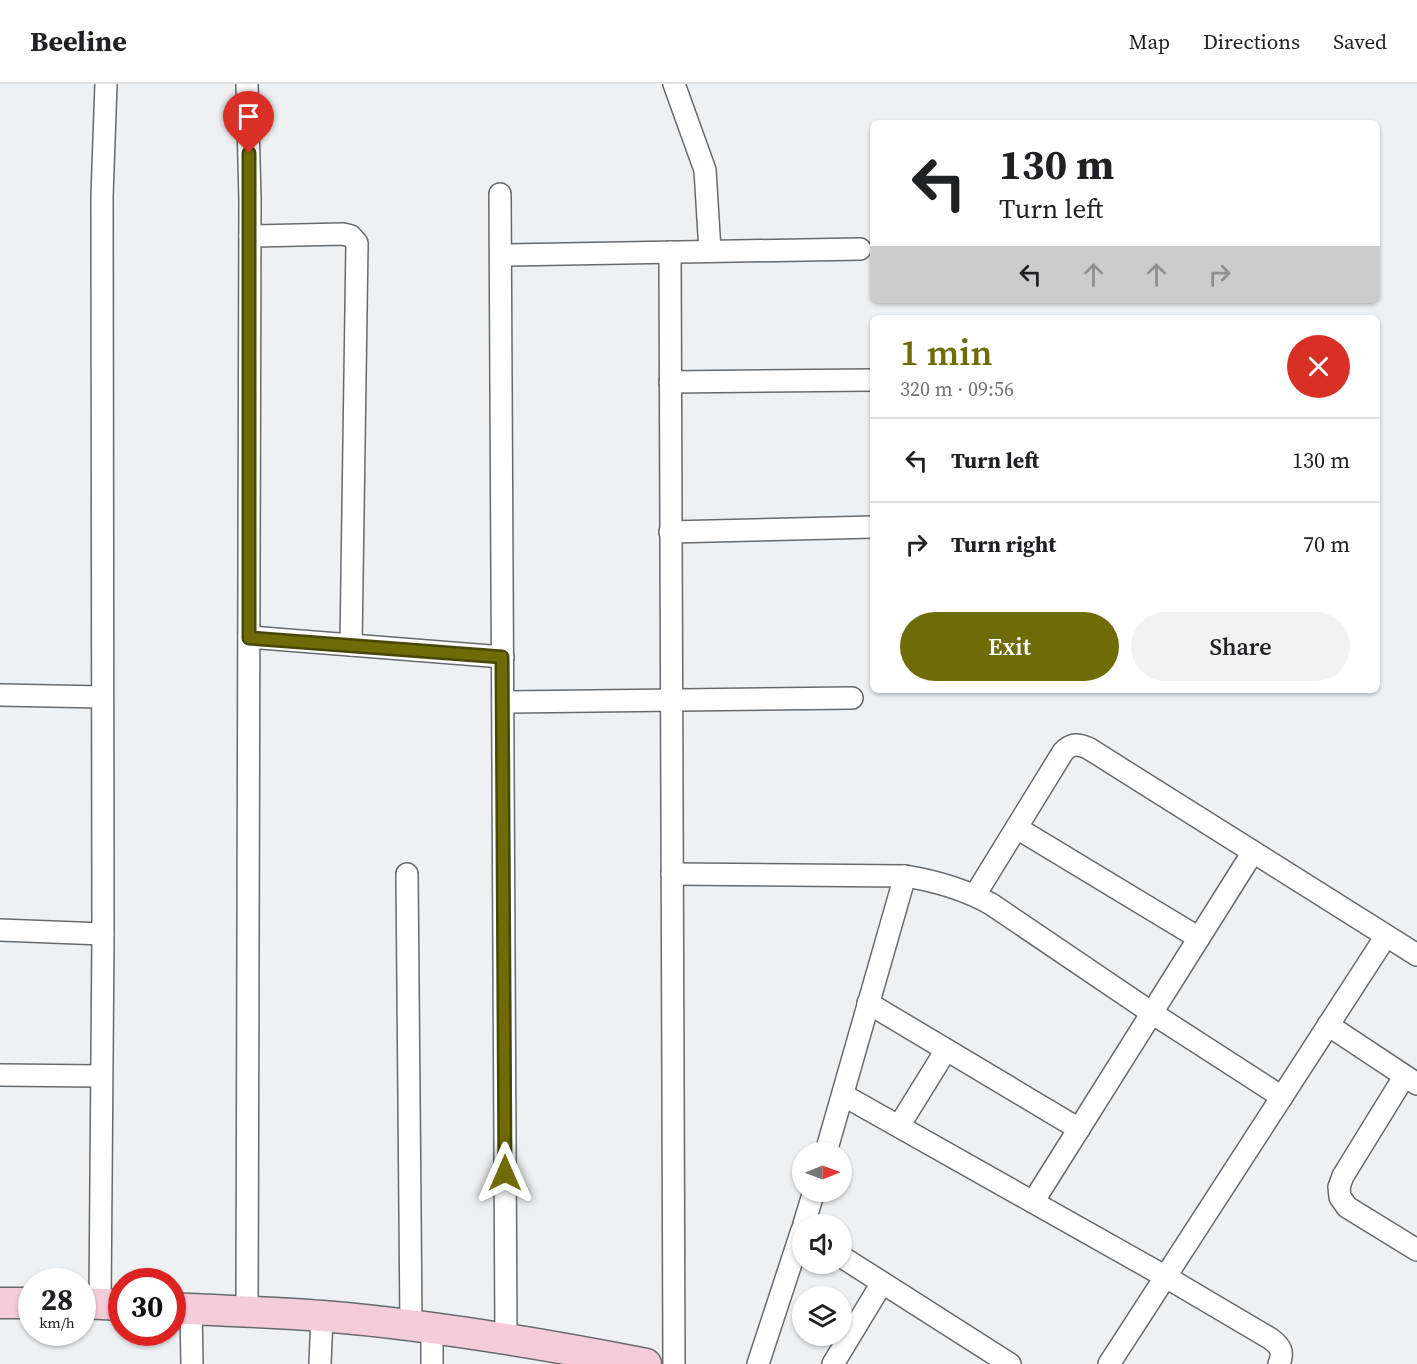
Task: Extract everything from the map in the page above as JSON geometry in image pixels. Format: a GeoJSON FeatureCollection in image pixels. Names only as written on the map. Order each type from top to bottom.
{"type":"FeatureCollection","features":[{"type":"Feature","properties":{"kind":"street"},"geometry":{"type":"LineString","coordinates":[[101,1304],[102,196],[106,84]]}},
{"type":"Feature","properties":{"kind":"street"},"geometry":{"type":"LineString","coordinates":[[247,84],[250,236],[247,1313]]}},
{"type":"Feature","properties":{"kind":"street"},"geometry":{"type":"LineString","coordinates":[[674,84],[705,170],[710,251]]}},
{"type":"Feature","properties":{"kind":"street"},"geometry":{"type":"LineString","coordinates":[[500,194],[506,1338]]}},
{"type":"Feature","properties":{"kind":"street"},"geometry":{"type":"LineString","coordinates":[[250,236],[343,234],[351,236],[357,243],[351,645]]}},
{"type":"Feature","properties":{"kind":"street"},"geometry":{"type":"LineString","coordinates":[[501,255],[860,249]]}},
{"type":"Feature","properties":{"kind":"street"},"geometry":{"type":"LineString","coordinates":[[670,252],[674,1364]]}},
{"type":"Feature","properties":{"kind":"street"},"geometry":{"type":"LineString","coordinates":[[670,382],[870,380]]}},
{"type":"Feature","properties":{"kind":"street"},"geometry":{"type":"LineString","coordinates":[[670,532],[870,527]]}},
{"type":"Feature","properties":{"kind":"street"},"geometry":{"type":"LineString","coordinates":[[249,638],[502,657]]}},
{"type":"Feature","properties":{"kind":"street"},"geometry":{"type":"LineString","coordinates":[[0,695],[102,697]]}},
{"type":"Feature","properties":{"kind":"street"},"geometry":{"type":"LineString","coordinates":[[503,702],[852,698]]}},
{"type":"Feature","properties":{"kind":"street"},"geometry":{"type":"LineString","coordinates":[[975,895],[1063,752],[1070,745],[1078,744],[1088,748],[1417,956]]}},
{"type":"Feature","properties":{"kind":"street"},"geometry":{"type":"LineString","coordinates":[[1017,828],[1199,938]]}},
{"type":"Feature","properties":{"kind":"street"},"geometry":{"type":"LineString","coordinates":[[1033,1202],[1253,852]]}},
{"type":"Feature","properties":{"kind":"street"},"geometry":{"type":"LineString","coordinates":[[407,874],[422,1326],[432,1364]]}},
{"type":"Feature","properties":{"kind":"street"},"geometry":{"type":"LineString","coordinates":[[672,874],[905,876],[942,882],[975,895],[1282,1097]]}},
{"type":"Feature","properties":{"kind":"street"},"geometry":{"type":"LineString","coordinates":[[829,1142],[905,876]]}},
{"type":"Feature","properties":{"kind":"street"},"geometry":{"type":"LineString","coordinates":[[0,930],[103,934]]}},
{"type":"Feature","properties":{"kind":"street"},"geometry":{"type":"LineString","coordinates":[[1109,1364],[1386,936]]}},
{"type":"Feature","properties":{"kind":"street"},"geometry":{"type":"LineString","coordinates":[[868,1003],[1079,1129]]}},
{"type":"Feature","properties":{"kind":"street"},"geometry":{"type":"LineString","coordinates":[[1328,1025],[1411,1081],[1348,1166],[1339,1187],[1340,1197],[1347,1207],[1417,1250]]}},
{"type":"Feature","properties":{"kind":"street"},"geometry":{"type":"LineString","coordinates":[[899,1126],[946,1050]]}},
{"type":"Feature","properties":{"kind":"street"},"geometry":{"type":"LineString","coordinates":[[0,1075],[101,1076]]}},
{"type":"Feature","properties":{"kind":"street"},"geometry":{"type":"LineString","coordinates":[[843,1095],[1166,1277],[1271,1339],[1279,1345],[1282,1353],[1279,1364]]}},
{"type":"Feature","properties":{"kind":"street"},"geometry":{"type":"LineString","coordinates":[[758,1364],[792,1262]]}},
{"type":"Feature","properties":{"kind":"street"},"geometry":{"type":"LineString","coordinates":[[852,1264],[1010,1364]]}},
{"type":"Feature","properties":{"kind":"street"},"geometry":{"type":"LineString","coordinates":[[833,1364],[882,1283]]}},
{"type":"Feature","properties":{"kind":"street"},"geometry":{"type":"LineString","coordinates":[[0,1303],[18,1303]]}},
{"type":"Feature","properties":{"kind":"street"},"geometry":{"type":"LineString","coordinates":[[186,1309],[322,1316],[422,1326],[506,1338],[646,1364]]}},
{"type":"Feature","properties":{"kind":"street"},"geometry":{"type":"LineString","coordinates":[[320,1364],[322,1316]]}},
{"type":"Feature","properties":{"kind":"street"},"geometry":{"type":"LineString","coordinates":[[186,1331],[192,1364]]}},
{"type":"Feature","properties":{"kind":"route"},"geometry":{"type":"LineString","coordinates":[[249,153],[249,638],[502,657],[505,1173]]}}]}
